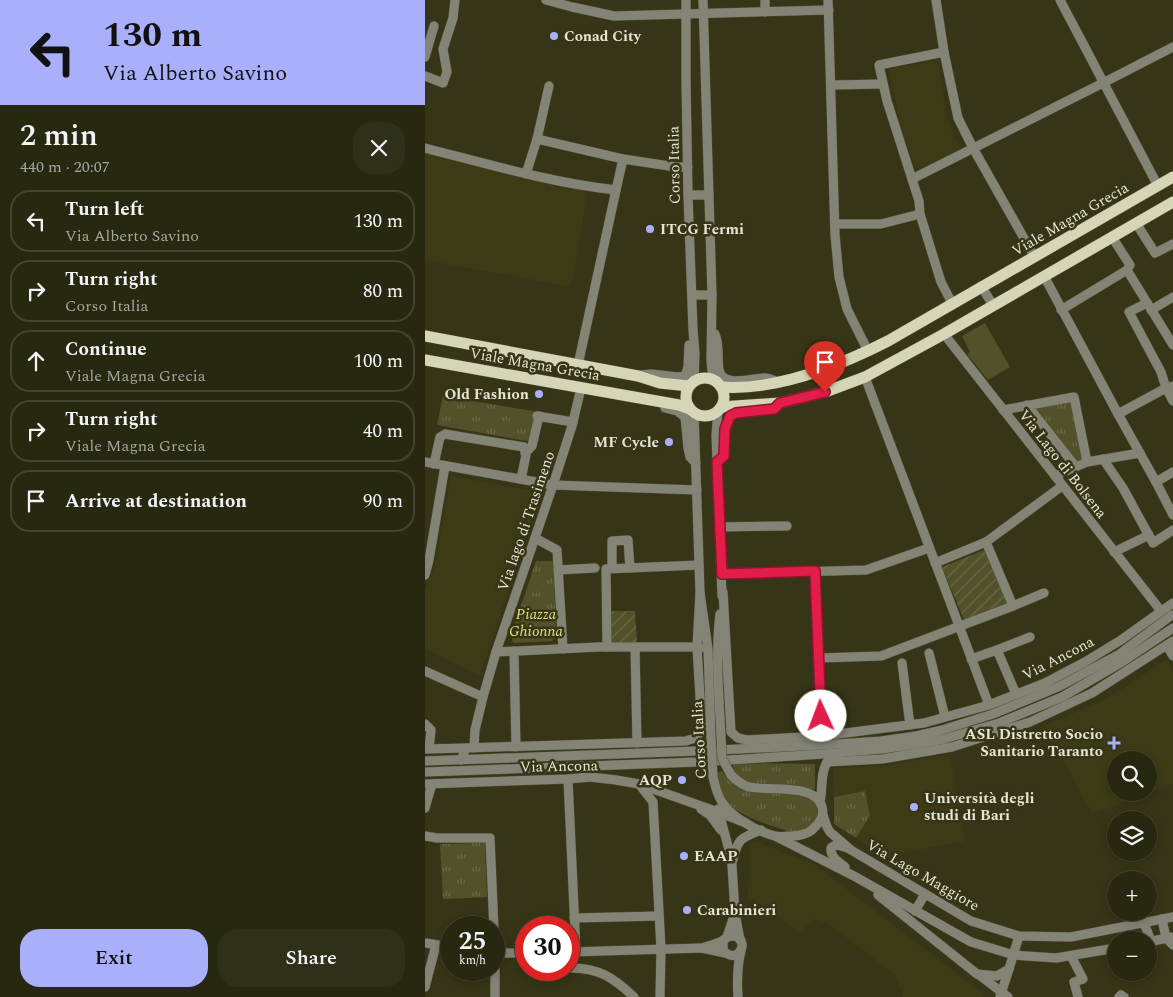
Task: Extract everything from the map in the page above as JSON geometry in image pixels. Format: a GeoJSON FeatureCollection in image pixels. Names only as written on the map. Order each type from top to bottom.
{"type":"FeatureCollection","features":[{"type":"Feature","properties":{"kind":"main road","name":"Viale Magna Grecia"},"geometry":{"type":"LineString","coordinates":[[721,383],[737,388],[778,382],[817,372],[868,351],[1173,177]]}},
{"type":"Feature","properties":{"kind":"main road"},"geometry":{"type":"LineString","coordinates":[[720,409],[723,400],[721,383],[704,378],[689,381],[686,402],[690,413],[700,416],[713,414],[720,409],[780,403],[825,392],[865,377],[944,334],[1173,202]]}},
{"type":"Feature","properties":{"kind":"main road","name":"Viale Magna Grecia"},"geometry":{"type":"LineString","coordinates":[[425,336],[578,364],[658,382],[689,381]]}},
{"type":"Feature","properties":{"kind":"main road","name":"Viale Magna Grecia"},"geometry":{"type":"LineString","coordinates":[[425,360],[679,405],[690,413]]}},
{"type":"Feature","properties":{"kind":"street"},"geometry":{"type":"LineString","coordinates":[[425,76],[443,83],[447,72],[443,49],[453,18],[455,0]]}},
{"type":"Feature","properties":{"kind":"street"},"geometry":{"type":"LineString","coordinates":[[545,0],[571,4],[614,16],[829,10]]}},
{"type":"Feature","properties":{"kind":"street","name":"Corso Italia"},"geometry":{"type":"LineString","coordinates":[[686,0],[688,195],[695,353],[689,381]]}},
{"type":"Feature","properties":{"kind":"street"},"geometry":{"type":"LineString","coordinates":[[703,0],[713,295],[711,365],[712,371],[721,383]]}},
{"type":"Feature","properties":{"kind":"street"},"geometry":{"type":"LineString","coordinates":[[765,0],[765,12]]}},
{"type":"Feature","properties":{"kind":"street"},"geometry":{"type":"LineString","coordinates":[[828,0],[835,224],[839,277],[847,309],[868,351]]}},
{"type":"Feature","properties":{"kind":"street"},"geometry":{"type":"LineString","coordinates":[[936,0],[944,52],[958,118],[1034,256]]}},
{"type":"Feature","properties":{"kind":"street"},"geometry":{"type":"LineString","coordinates":[[1060,0],[1158,186]]}},
{"type":"Feature","properties":{"kind":"street"},"geometry":{"type":"LineString","coordinates":[[425,57],[434,26]]}},
{"type":"Feature","properties":{"kind":"street"},"geometry":{"type":"LineString","coordinates":[[430,41],[445,44]]}},
{"type":"Feature","properties":{"kind":"street"},"geometry":{"type":"LineString","coordinates":[[912,179],[1173,47]]}},
{"type":"Feature","properties":{"kind":"street"},"geometry":{"type":"LineString","coordinates":[[944,52],[879,65],[895,125],[919,201],[920,214],[941,282],[952,303]]}},
{"type":"Feature","properties":{"kind":"street"},"geometry":{"type":"LineString","coordinates":[[831,85],[883,84]]}},
{"type":"Feature","properties":{"kind":"street"},"geometry":{"type":"LineString","coordinates":[[526,174],[537,139],[549,86]]}},
{"type":"Feature","properties":{"kind":"street"},"geometry":{"type":"LineString","coordinates":[[537,139],[623,160],[688,167]]}},
{"type":"Feature","properties":{"kind":"street"},"geometry":{"type":"LineString","coordinates":[[425,148],[526,174],[617,190]]}},
{"type":"Feature","properties":{"kind":"street"},"geometry":{"type":"LineString","coordinates":[[578,364],[623,160]]}},
{"type":"Feature","properties":{"kind":"street"},"geometry":{"type":"LineString","coordinates":[[688,195],[709,195]]}},
{"type":"Feature","properties":{"kind":"street"},"geometry":{"type":"LineString","coordinates":[[835,224],[881,224],[920,214]]}},
{"type":"Feature","properties":{"kind":"street"},"geometry":{"type":"LineString","coordinates":[[1136,223],[1155,253],[1173,244]]}},
{"type":"Feature","properties":{"kind":"street"},"geometry":{"type":"LineString","coordinates":[[1061,310],[1127,270],[1130,265],[1112,237]]}},
{"type":"Feature","properties":{"kind":"street"},"geometry":{"type":"LineString","coordinates":[[1127,270],[1173,345]]}},
{"type":"Feature","properties":{"kind":"street"},"geometry":{"type":"LineString","coordinates":[[1044,276],[1173,515]]}},
{"type":"Feature","properties":{"kind":"street"},"geometry":{"type":"LineString","coordinates":[[981,286],[993,306]]}},
{"type":"Feature","properties":{"kind":"street"},"geometry":{"type":"LineString","coordinates":[[691,296],[713,295]]}},
{"type":"Feature","properties":{"kind":"street"},"geometry":{"type":"LineString","coordinates":[[1173,297],[1129,312],[1170,387],[1173,400]]}},
{"type":"Feature","properties":{"kind":"street","name":"Via Lago di Bolsena"},"geometry":{"type":"LineString","coordinates":[[944,334],[1161,611]]}},
{"type":"Feature","properties":{"kind":"street"},"geometry":{"type":"LineString","coordinates":[[865,377],[989,705]]}},
{"type":"Feature","properties":{"kind":"street"},"geometry":{"type":"LineString","coordinates":[[1118,414],[1170,387]]}},
{"type":"Feature","properties":{"kind":"street","name":"Via lago di Trasimeno"},"geometry":{"type":"LineString","coordinates":[[470,748],[496,652],[553,485],[573,422],[581,388]]}},
{"type":"Feature","properties":{"kind":"street"},"geometry":{"type":"LineString","coordinates":[[1003,410],[1074,397],[1087,462]]}},
{"type":"Feature","properties":{"kind":"street"},"geometry":{"type":"LineString","coordinates":[[717,462],[724,456],[725,429],[730,416],[736,413],[774,409],[780,403]]}},
{"type":"Feature","properties":{"kind":"street"},"geometry":{"type":"LineString","coordinates":[[1027,405],[1075,467]]}},
{"type":"Feature","properties":{"kind":"street","name":"Corso Italia"},"geometry":{"type":"LineString","coordinates":[[720,409],[716,435],[723,592],[717,657],[722,758],[731,774],[737,781],[746,786],[807,792],[820,802]]}},
{"type":"Feature","properties":{"kind":"street","name":"Corso Italia"},"geometry":{"type":"LineString","coordinates":[[690,413],[696,464],[700,593],[708,650],[713,777],[716,791],[721,802],[729,812],[746,823],[777,837],[807,834],[823,815]]}},
{"type":"Feature","properties":{"kind":"street"},"geometry":{"type":"LineString","coordinates":[[525,452],[532,446],[538,416],[573,422]]}},
{"type":"Feature","properties":{"kind":"street"},"geometry":{"type":"LineString","coordinates":[[521,479],[526,455],[524,447],[445,434],[439,437],[430,463],[553,485],[697,490]]}},
{"type":"Feature","properties":{"kind":"street"},"geometry":{"type":"LineString","coordinates":[[1055,476],[1087,462],[1140,453]]}},
{"type":"Feature","properties":{"kind":"street"},"geometry":{"type":"LineString","coordinates":[[1103,459],[1123,488],[1153,543],[1173,530]]}},
{"type":"Feature","properties":{"kind":"street"},"geometry":{"type":"LineString","coordinates":[[425,575],[445,466]]}},
{"type":"Feature","properties":{"kind":"street"},"geometry":{"type":"LineString","coordinates":[[1156,482],[1173,472]]}},
{"type":"Feature","properties":{"kind":"street"},"geometry":{"type":"LineString","coordinates":[[935,562],[986,542],[1062,486]]}},
{"type":"Feature","properties":{"kind":"street"},"geometry":{"type":"LineString","coordinates":[[720,527],[787,526]]}},
{"type":"Feature","properties":{"kind":"street"},"geometry":{"type":"LineString","coordinates":[[1114,552],[1149,536]]}},
{"type":"Feature","properties":{"kind":"street"},"geometry":{"type":"LineString","coordinates":[[535,538],[557,550],[563,649]]}},
{"type":"Feature","properties":{"kind":"street"},"geometry":{"type":"LineString","coordinates":[[607,647],[609,568],[612,540],[628,540],[630,568]]}},
{"type":"Feature","properties":{"kind":"street"},"geometry":{"type":"LineString","coordinates":[[986,542],[1013,606]]}},
{"type":"Feature","properties":{"kind":"street"},"geometry":{"type":"LineString","coordinates":[[722,574],[866,570],[929,548]]}},
{"type":"Feature","properties":{"kind":"street"},"geometry":{"type":"LineString","coordinates":[[609,568],[699,565]]}},
{"type":"Feature","properties":{"kind":"street"},"geometry":{"type":"LineString","coordinates":[[558,570],[595,568]]}},
{"type":"Feature","properties":{"kind":"street"},"geometry":{"type":"LineString","coordinates":[[815,571],[822,736]]}},
{"type":"Feature","properties":{"kind":"street","name":"Via Ancona"},"geometry":{"type":"LineString","coordinates":[[723,592],[731,732],[737,738],[747,740],[822,736],[924,723],[989,705],[1045,683],[1085,662],[1121,640],[1173,603]]}},
{"type":"Feature","properties":{"kind":"street"},"geometry":{"type":"LineString","coordinates":[[819,658],[881,656],[1013,606],[1044,592]]}},
{"type":"Feature","properties":{"kind":"street","name":"Via Ancona"},"geometry":{"type":"LineString","coordinates":[[427,749],[686,742],[695,738],[702,731],[697,647],[700,593]]}},
{"type":"Feature","properties":{"kind":"street"},"geometry":{"type":"LineString","coordinates":[[943,735],[1058,688],[1118,655],[1172,616]]}},
{"type":"Feature","properties":{"kind":"street"},"geometry":{"type":"LineString","coordinates":[[943,735],[999,723],[1062,696],[1122,662],[1173,628]]}},
{"type":"Feature","properties":{"kind":"street"},"geometry":{"type":"LineString","coordinates":[[971,659],[1030,637]]}},
{"type":"Feature","properties":{"kind":"street"},"geometry":{"type":"LineString","coordinates":[[823,815],[823,808],[820,802],[823,769],[827,762],[882,759],[951,747],[1030,722],[1092,693],[1170,644],[1173,656]]}},
{"type":"Feature","properties":{"kind":"street"},"geometry":{"type":"LineString","coordinates":[[496,652],[607,647],[697,647],[708,650]]}},
{"type":"Feature","properties":{"kind":"street"},"geometry":{"type":"LineString","coordinates":[[635,647],[637,743]]}},
{"type":"Feature","properties":{"kind":"street"},"geometry":{"type":"LineString","coordinates":[[997,650],[1019,693],[1036,696]]}},
{"type":"Feature","properties":{"kind":"street"},"geometry":{"type":"LineString","coordinates":[[514,651],[519,747],[535,757]]}},
{"type":"Feature","properties":{"kind":"street"},"geometry":{"type":"LineString","coordinates":[[929,653],[945,717]]}},
{"type":"Feature","properties":{"kind":"street"},"geometry":{"type":"LineString","coordinates":[[902,664],[910,725]]}},
{"type":"Feature","properties":{"kind":"street"},"geometry":{"type":"LineString","coordinates":[[425,671],[483,696]]}},
{"type":"Feature","properties":{"kind":"street"},"geometry":{"type":"LineString","coordinates":[[943,735],[959,713]]}},
{"type":"Feature","properties":{"kind":"street"},"geometry":{"type":"LineString","coordinates":[[425,724],[431,730],[427,749]]}},
{"type":"Feature","properties":{"kind":"street"},"geometry":{"type":"LineString","coordinates":[[943,735],[963,743]]}},
{"type":"Feature","properties":{"kind":"street","name":"Via Ancona"},"geometry":{"type":"LineString","coordinates":[[425,761],[822,745],[943,735]]}},
{"type":"Feature","properties":{"kind":"street","name":"Via Ancona"},"geometry":{"type":"LineString","coordinates":[[425,772],[697,762],[823,754],[917,744],[943,735]]}},
{"type":"Feature","properties":{"kind":"street"},"geometry":{"type":"LineString","coordinates":[[461,760],[470,748]]}},
{"type":"Feature","properties":{"kind":"street"},"geometry":{"type":"LineString","coordinates":[[463,770],[464,783]]}},
{"type":"Feature","properties":{"kind":"street","name":"Via Ancona"},"geometry":{"type":"LineString","coordinates":[[429,784],[590,777],[616,780],[639,784],[746,823]]}},
{"type":"Feature","properties":{"kind":"street"},"geometry":{"type":"LineString","coordinates":[[713,777],[718,812],[732,865],[735,913],[742,945],[737,979],[738,997]]}},
{"type":"Feature","properties":{"kind":"street"},"geometry":{"type":"LineString","coordinates":[[568,779],[574,916]]}},
{"type":"Feature","properties":{"kind":"street"},"geometry":{"type":"LineString","coordinates":[[425,808],[429,784]]}},
{"type":"Feature","properties":{"kind":"street"},"geometry":{"type":"LineString","coordinates":[[639,784],[653,802],[661,949],[660,997]]}},
{"type":"Feature","properties":{"kind":"street"},"geometry":{"type":"LineString","coordinates":[[693,803],[710,815],[724,834]]}},
{"type":"Feature","properties":{"kind":"street","name":"Via Lago Maggiore"},"geometry":{"type":"LineString","coordinates":[[823,815],[830,832],[851,850],[971,921],[1019,936],[1071,937],[1173,917]]}},
{"type":"Feature","properties":{"kind":"street"},"geometry":{"type":"LineString","coordinates":[[732,865],[736,846],[741,839],[761,830]]}},
{"type":"Feature","properties":{"kind":"street"},"geometry":{"type":"LineString","coordinates":[[425,836],[437,838],[490,838],[493,916]]}},
{"type":"Feature","properties":{"kind":"street"},"geometry":{"type":"LineString","coordinates":[[777,837],[854,876],[971,942],[1014,955],[1056,958],[1107,950]]}},
{"type":"Feature","properties":{"kind":"street"},"geometry":{"type":"LineString","coordinates":[[851,850],[837,845],[831,848],[833,856],[854,876],[1003,996],[1019,936]]}},
{"type":"Feature","properties":{"kind":"street"},"geometry":{"type":"LineString","coordinates":[[915,911],[925,894]]}},
{"type":"Feature","properties":{"kind":"street"},"geometry":{"type":"LineString","coordinates":[[735,913],[722,947],[727,954],[737,979]]}},
{"type":"Feature","properties":{"kind":"street"},"geometry":{"type":"LineString","coordinates":[[580,918],[659,916]]}},
{"type":"Feature","properties":{"kind":"street"},"geometry":{"type":"LineString","coordinates":[[1157,941],[1171,940],[1162,919]]}},
{"type":"Feature","properties":{"kind":"street"},"geometry":{"type":"LineString","coordinates":[[1145,923],[1147,931]]}},
{"type":"Feature","properties":{"kind":"street"},"geometry":{"type":"LineString","coordinates":[[702,948],[733,936],[741,940]]}},
{"type":"Feature","properties":{"kind":"street"},"geometry":{"type":"LineString","coordinates":[[425,943],[440,945]]}},
{"type":"Feature","properties":{"kind":"street"},"geometry":{"type":"LineString","coordinates":[[425,987],[436,944]]}},
{"type":"Feature","properties":{"kind":"street"},"geometry":{"type":"LineString","coordinates":[[580,951],[702,948],[736,955],[741,951]]}},
{"type":"Feature","properties":{"kind":"street"},"geometry":{"type":"LineString","coordinates":[[587,951],[587,968]]}},
{"type":"Feature","properties":{"kind":"street"},"geometry":{"type":"LineString","coordinates":[[1071,956],[1083,979],[1074,982],[1078,997]]}},
{"type":"Feature","properties":{"kind":"street"},"geometry":{"type":"LineString","coordinates":[[580,968],[600,972],[634,996]]}},
{"type":"Feature","properties":{"kind":"street"},"geometry":{"type":"LineString","coordinates":[[977,974],[997,976],[1009,969]]}},
{"type":"Feature","properties":{"kind":"street"},"geometry":{"type":"LineString","coordinates":[[495,981],[495,997]]}},
{"type":"Feature","properties":{"kind":"street"},"geometry":{"type":"LineString","coordinates":[[1119,997],[1121,995],[1123,997]]}},
{"type":"Feature","properties":{"kind":"shaded area"},"geometry":{"type":"Polygon","coordinates":[[[937,61],[947,116],[961,150],[932,165],[915,168],[902,132],[889,69],[937,61]]]}},
{"type":"Feature","properties":{"kind":"shaded area"},"geometry":{"type":"Polygon","coordinates":[[[425,153],[588,192],[571,287],[425,260],[425,153]]]}},
{"type":"Feature","properties":{"kind":"shaded area"},"geometry":{"type":"Polygon","coordinates":[[[451,476],[541,492],[480,676],[425,648],[425,590],[435,565],[451,476]]]}},
{"type":"Feature","properties":{"kind":"shaded area","name":"ASL Distretto Socio Sanitario Taranto"},"geometry":{"type":"Polygon","coordinates":[[[1167,659],[1173,670],[1173,784],[1157,790],[1157,751],[1107,751],[1107,801],[1127,801],[1092,814],[1045,725],[1097,703],[1167,659]]]}},
{"type":"Feature","properties":{"kind":"shaded area","name":"Università degli studi di Bari"},"geometry":{"type":"Polygon","coordinates":[[[950,755],[965,841],[885,856],[856,838],[870,816],[865,791],[834,797],[833,768],[883,765],[950,755]]]}},
{"type":"Feature","properties":{"kind":"shaded area"},"geometry":{"type":"Polygon","coordinates":[[[754,841],[814,864],[985,995],[983,997],[903,997],[896,976],[828,923],[814,919],[800,933],[755,900],[748,899],[749,845],[754,841]]]}},
{"type":"Feature","properties":{"kind":"green space"},"geometry":{"type":"Polygon","coordinates":[[[985,323],[1010,367],[988,380],[967,354],[970,352],[962,336],[985,323]]]}},
{"type":"Feature","properties":{"kind":"green space"},"geometry":{"type":"Polygon","coordinates":[[[443,396],[538,412],[532,442],[437,425],[443,396]]]}},
{"type":"Feature","properties":{"kind":"green space"},"geometry":{"type":"Polygon","coordinates":[[[1071,399],[1085,461],[1078,465],[1035,410],[1036,406],[1071,399]]]}},
{"type":"Feature","properties":{"kind":"green space"},"geometry":{"type":"Polygon","coordinates":[[[984,550],[1007,603],[964,620],[942,567],[984,550]]]}},
{"type":"Feature","properties":{"kind":"green space","name":"Piazza Ghionna"},"geometry":{"type":"Polygon","coordinates":[[[536,561],[554,562],[556,637],[552,641],[514,643],[512,641],[514,626],[536,561]]]}},
{"type":"Feature","properties":{"kind":"green space"},"geometry":{"type":"Polygon","coordinates":[[[607,611],[635,611],[637,642],[608,642],[607,611]]]}},
{"type":"Feature","properties":{"kind":"green space"},"geometry":{"type":"Polygon","coordinates":[[[733,763],[815,764],[815,789],[749,783],[734,771],[733,763]]]}},
{"type":"Feature","properties":{"kind":"green space"},"geometry":{"type":"Polygon","coordinates":[[[722,771],[739,787],[807,796],[816,802],[818,806],[816,820],[804,830],[793,832],[753,819],[728,804],[723,797],[717,774],[722,771]]]}},
{"type":"Feature","properties":{"kind":"green space"},"geometry":{"type":"Polygon","coordinates":[[[865,791],[870,816],[856,838],[834,824],[834,797],[865,791]]]}},
{"type":"Feature","properties":{"kind":"green space"},"geometry":{"type":"Polygon","coordinates":[[[485,843],[487,897],[443,899],[440,844],[485,843]]]}},
{"type":"Feature","properties":{"kind":"place","name":"Conad City"},"geometry":{"type":"Point","coordinates":[554,36]}},
{"type":"Feature","properties":{"kind":"place","name":"ITCG Fermi"},"geometry":{"type":"Point","coordinates":[650,229]}},
{"type":"Feature","properties":{"kind":"place","name":"Old Fashion"},"geometry":{"type":"Point","coordinates":[539,394]}},
{"type":"Feature","properties":{"kind":"place","name":"MF Cycle"},"geometry":{"type":"Point","coordinates":[669,442]}},
{"type":"Feature","properties":{"kind":"place","name":"ASL Distretto Socio Sanitario Taranto"},"geometry":{"type":"Point","coordinates":[1114,743]}},
{"type":"Feature","properties":{"kind":"place","name":"AQP"},"geometry":{"type":"Point","coordinates":[682,780]}},
{"type":"Feature","properties":{"kind":"place","name":"Università degli studi di Bari"},"geometry":{"type":"Point","coordinates":[914,807]}},
{"type":"Feature","properties":{"kind":"place","name":"EAAP"},"geometry":{"type":"Point","coordinates":[684,856]}},
{"type":"Feature","properties":{"kind":"place","name":"Carabinieri"},"geometry":{"type":"Point","coordinates":[687,910]}},
{"type":"Feature","properties":{"kind":"route"},"geometry":{"type":"LineString","coordinates":[[821,716],[815,571],[722,574],[717,462],[724,456],[725,429],[730,416],[736,413],[774,409],[780,403],[825,392]]}}]}
